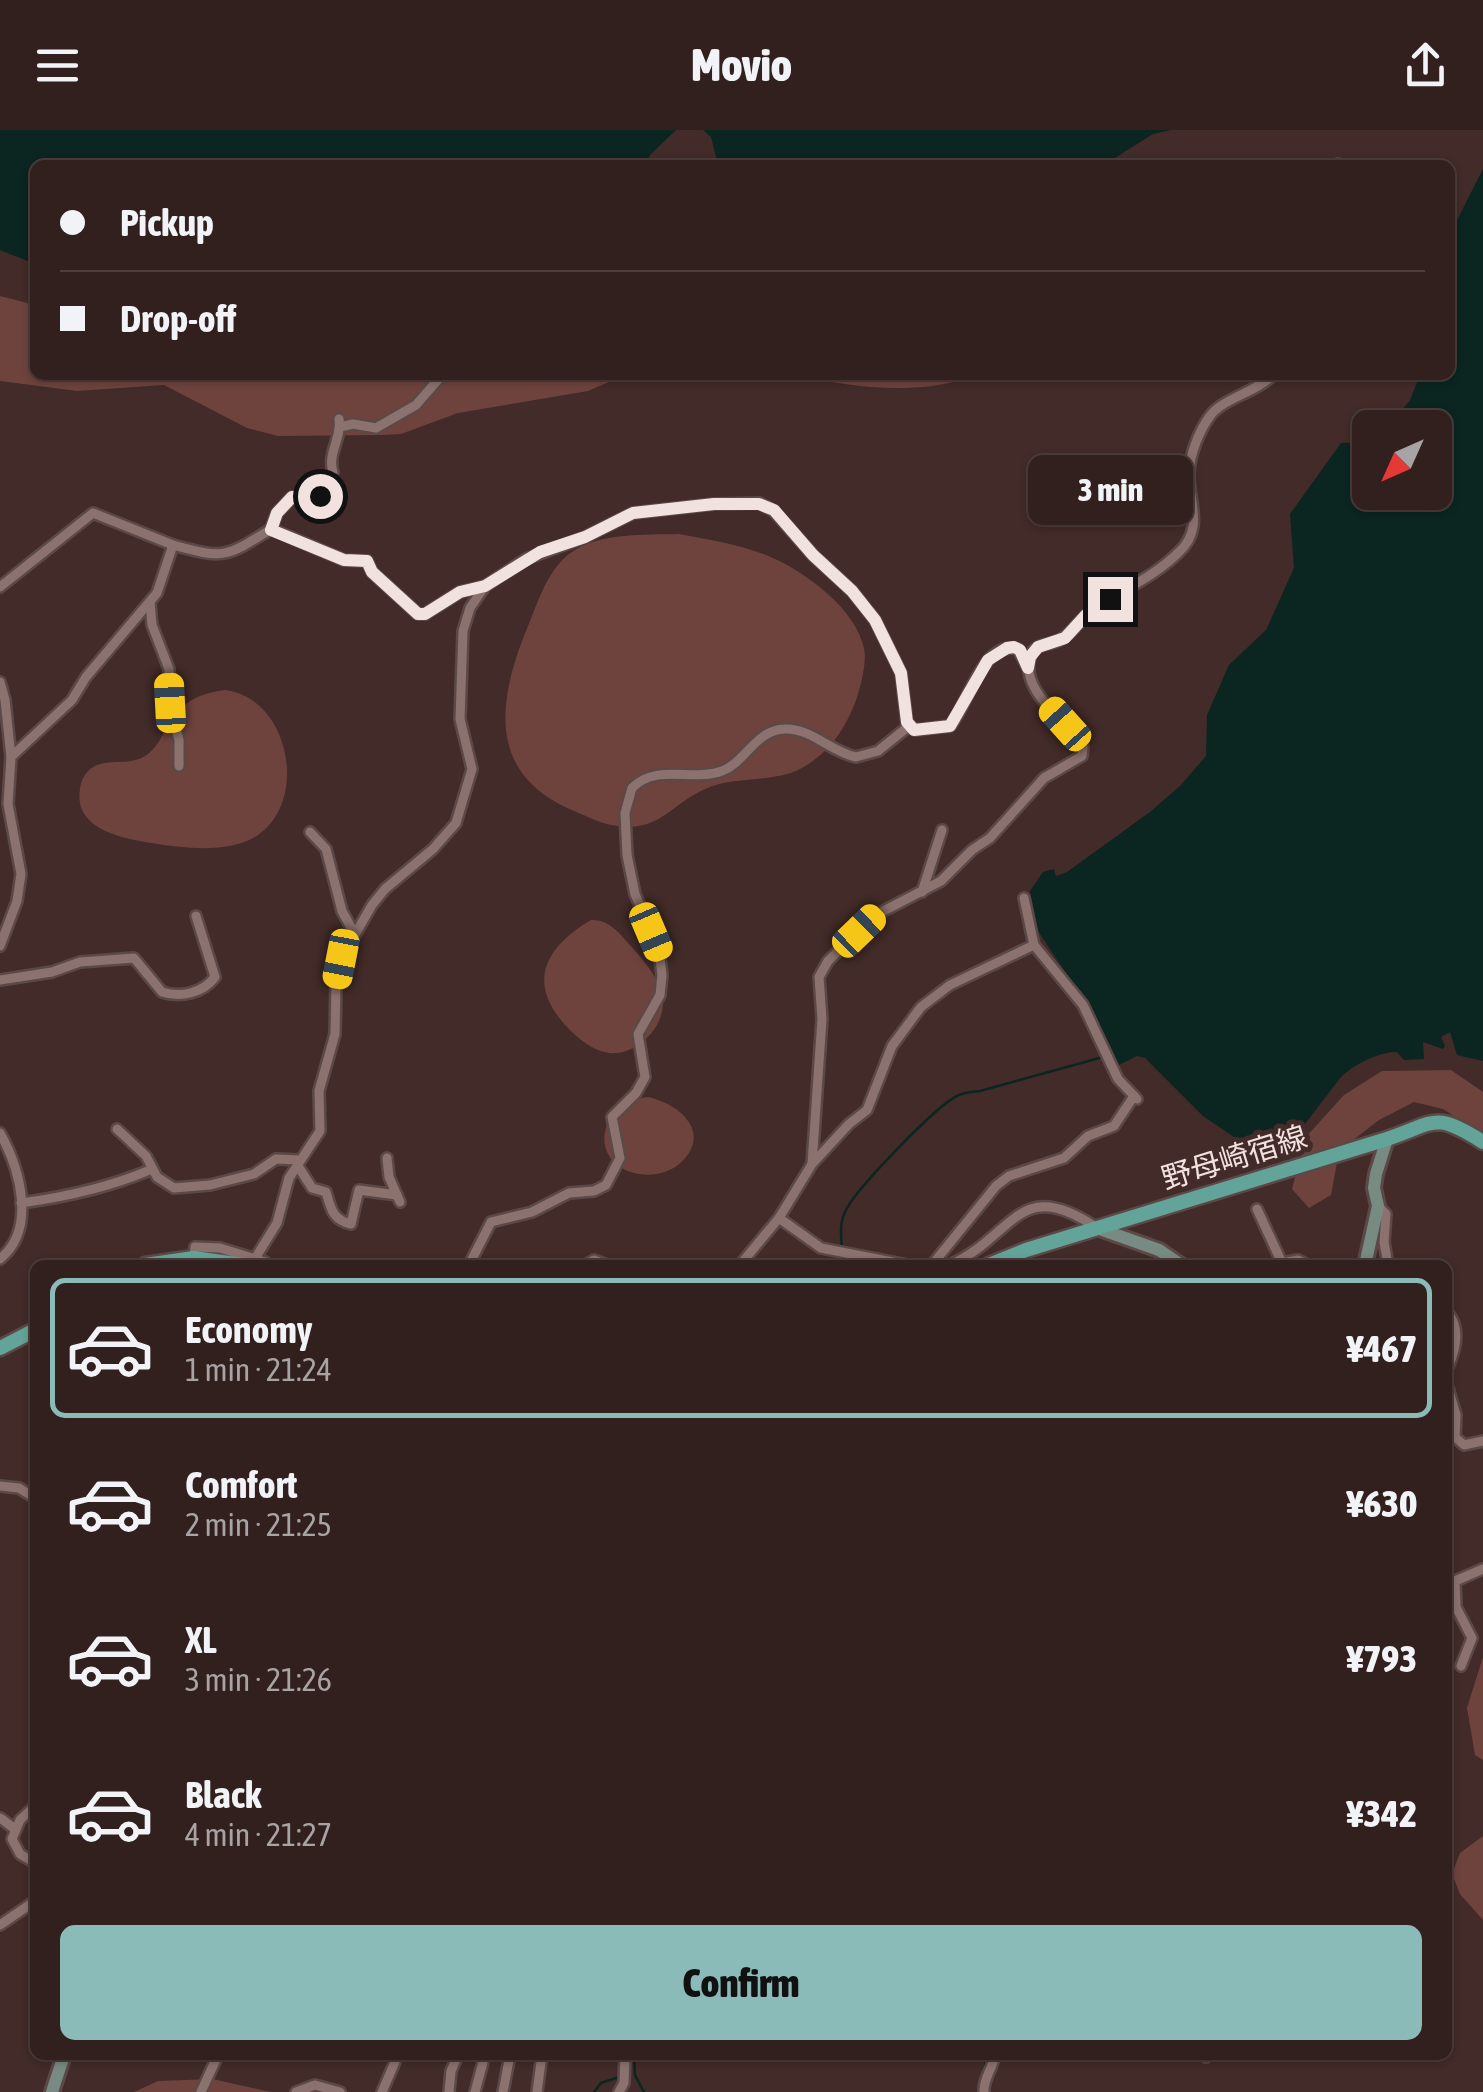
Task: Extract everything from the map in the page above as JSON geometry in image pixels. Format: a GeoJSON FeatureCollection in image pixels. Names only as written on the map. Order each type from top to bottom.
{"type":"FeatureCollection","features":[{"type":"Feature","properties":{"kind":"main road","name":"野母崎宿線"},"geometry":{"type":"LineString","coordinates":[[1000,1260],[1387,1139],[1435,1120],[1446,1121],[1483,1142]]}},
{"type":"Feature","properties":{"kind":"main road"},"geometry":{"type":"LineString","coordinates":[[0,1348],[30,1333]]}},
{"type":"Feature","properties":{"kind":"street"},"geometry":{"type":"LineString","coordinates":[[0,587],[93,513],[213,556],[240,548],[271,530],[277,513],[292,497],[317,497],[323,492],[333,472],[330,463],[340,423],[376,428],[416,405],[438,380]]}},
{"type":"Feature","properties":{"kind":"street"},"geometry":{"type":"LineString","coordinates":[[1028,668],[1038,647],[1065,638],[1086,615],[1148,578],[1180,552],[1194,524],[1189,475],[1192,457],[1209,417],[1218,406],[1269,380]]}},
{"type":"Feature","properties":{"kind":"street"},"geometry":{"type":"LineString","coordinates":[[271,530],[344,560],[367,561],[372,572],[418,614],[425,614],[460,592],[485,586],[526,559],[585,537],[633,513],[714,504],[759,504],[774,510],[875,620],[901,673],[909,726]]}},
{"type":"Feature","properties":{"kind":"street"},"geometry":{"type":"LineString","coordinates":[[0,946],[17,901],[20,874],[5,772],[11,757],[72,700],[86,677],[157,593],[173,544]]}},
{"type":"Feature","properties":{"kind":"street"},"geometry":{"type":"LineString","coordinates":[[256,1260],[277,1223],[290,1178],[320,1132],[319,1091],[335,1034],[336,983],[341,959],[385,889],[456,824],[472,769],[460,719],[462,631],[470,608],[485,586]]}},
{"type":"Feature","properties":{"kind":"street"},"geometry":{"type":"LineString","coordinates":[[150,602],[152,625],[170,669],[170,703],[179,740],[179,766]]}},
{"type":"Feature","properties":{"kind":"street"},"geometry":{"type":"LineString","coordinates":[[812,1164],[822,1019],[819,977],[828,962],[874,916],[941,881],[990,838],[1044,778],[1082,756],[1083,746],[1041,698],[1018,649],[1007,648],[985,664],[950,726],[926,731],[909,726]]}},
{"type":"Feature","properties":{"kind":"street"},"geometry":{"type":"LineString","coordinates":[[0,682],[11,757]]}},
{"type":"Feature","properties":{"kind":"street"},"geometry":{"type":"LineString","coordinates":[[472,1260],[491,1222],[532,1212],[569,1194],[601,1188],[610,1180],[620,1158],[612,1116],[636,1093],[645,1077],[638,1034],[662,984],[659,950],[635,894],[624,838],[632,788],[652,776],[710,774],[727,769],[755,742],[780,729],[806,733],[856,757],[878,751],[909,726]]}},
{"type":"Feature","properties":{"kind":"street"},"geometry":{"type":"LineString","coordinates":[[922,892],[942,830]]}},
{"type":"Feature","properties":{"kind":"street"},"geometry":{"type":"LineString","coordinates":[[310,832],[326,849],[342,911],[354,933]]}},
{"type":"Feature","properties":{"kind":"street"},"geometry":{"type":"LineString","coordinates":[[936,1260],[996,1186],[1010,1176],[1064,1158],[1088,1136],[1114,1126],[1135,1098],[1118,1079],[1083,1004],[1034,945],[1024,898]]}},
{"type":"Feature","properties":{"kind":"street"},"geometry":{"type":"LineString","coordinates":[[0,980],[52,972],[80,962],[134,958],[162,992],[195,992],[215,977],[196,916]]}},
{"type":"Feature","properties":{"kind":"street"},"geometry":{"type":"LineString","coordinates":[[744,1260],[779,1218],[812,1164],[867,1110],[892,1046],[920,1007],[950,985],[1034,945]]}},
{"type":"Feature","properties":{"kind":"street"},"geometry":{"type":"LineString","coordinates":[[117,1128],[146,1156],[168,1186],[186,1188],[254,1174],[276,1159],[298,1163]]}},
{"type":"Feature","properties":{"kind":"street"},"geometry":{"type":"LineString","coordinates":[[0,1133],[18,1176],[21,1203],[16,1239],[0,1258]]}},
{"type":"Feature","properties":{"kind":"street"},"geometry":{"type":"LineString","coordinates":[[1366,1260],[1378,1206],[1376,1174],[1387,1139]]}},
{"type":"Feature","properties":{"kind":"street"},"geometry":{"type":"LineString","coordinates":[[298,1163],[312,1188],[326,1192],[334,1216],[350,1224],[359,1190],[399,1198],[389,1177],[387,1158]]}},
{"type":"Feature","properties":{"kind":"street"},"geometry":{"type":"LineString","coordinates":[[21,1203],[129,1180],[152,1169]]}},
{"type":"Feature","properties":{"kind":"street"},"geometry":{"type":"LineString","coordinates":[[959,1260],[1034,1208],[1059,1206],[1097,1228],[1159,1250],[1174,1260]]}},
{"type":"Feature","properties":{"kind":"street"},"geometry":{"type":"LineString","coordinates":[[1378,1206],[1386,1214],[1387,1260]]}},
{"type":"Feature","properties":{"kind":"street"},"geometry":{"type":"LineString","coordinates":[[1257,1209],[1281,1260]]}},
{"type":"Feature","properties":{"kind":"street"},"geometry":{"type":"LineString","coordinates":[[779,1218],[809,1241],[887,1260]]}},
{"type":"Feature","properties":{"kind":"street"},"geometry":{"type":"LineString","coordinates":[[853,1252],[854,1260]]}},
{"type":"Feature","properties":{"kind":"street"},"geometry":{"type":"LineString","coordinates":[[1452,1317],[1456,1344],[1452,1356]]}},
{"type":"Feature","properties":{"kind":"street"},"geometry":{"type":"LineString","coordinates":[[1452,1402],[1455,1437],[1464,1445],[1483,1441]]}},
{"type":"Feature","properties":{"kind":"street"},"geometry":{"type":"LineString","coordinates":[[0,1486],[19,1488],[30,1495]]}},
{"type":"Feature","properties":{"kind":"street"},"geometry":{"type":"LineString","coordinates":[[1452,1582],[1483,1568]]}},
{"type":"Feature","properties":{"kind":"street"},"geometry":{"type":"LineString","coordinates":[[1452,1587],[1456,1608],[1472,1638],[1461,1666]]}},
{"type":"Feature","properties":{"kind":"street"},"geometry":{"type":"LineString","coordinates":[[30,1812],[15,1829],[12,1840],[15,1848],[30,1859]]}},
{"type":"Feature","properties":{"kind":"street"},"geometry":{"type":"LineString","coordinates":[[0,1818],[15,1829]]}},
{"type":"Feature","properties":{"kind":"street"},"geometry":{"type":"LineString","coordinates":[[0,1924],[30,1904]]}},
{"type":"Feature","properties":{"kind":"street"},"geometry":{"type":"LineString","coordinates":[[52,2092],[62,2060]]}},
{"type":"Feature","properties":{"kind":"street"},"geometry":{"type":"LineString","coordinates":[[201,2092],[216,2060]]}},
{"type":"Feature","properties":{"kind":"street"},"geometry":{"type":"LineString","coordinates":[[382,2092],[396,2060]]}},
{"type":"Feature","properties":{"kind":"street"},"geometry":{"type":"LineString","coordinates":[[449,2092],[456,2060]]}},
{"type":"Feature","properties":{"kind":"street"},"geometry":{"type":"LineString","coordinates":[[475,2092],[484,2060]]}},
{"type":"Feature","properties":{"kind":"street"},"geometry":{"type":"LineString","coordinates":[[503,2092],[509,2060]]}},
{"type":"Feature","properties":{"kind":"street"},"geometry":{"type":"LineString","coordinates":[[537,2092],[541,2060]]}},
{"type":"Feature","properties":{"kind":"street"},"geometry":{"type":"LineString","coordinates":[[622,2089],[624,2060]]}},
{"type":"Feature","properties":{"kind":"street"},"geometry":{"type":"LineString","coordinates":[[984,2092],[993,2060]]}},
{"type":"Feature","properties":{"kind":"street"},"geometry":{"type":"LineString","coordinates":[[296,2092],[315,2085],[340,2092]]}},
{"type":"Feature","properties":{"kind":"shaded area"},"geometry":{"type":"Polygon","coordinates":[[[0,296],[30,304],[30,380],[613,380],[588,391],[458,413],[401,434],[278,436],[247,428],[164,385],[77,391],[0,381],[0,296]]]}},
{"type":"Feature","properties":{"kind":"shaded area"},"geometry":{"type":"Polygon","coordinates":[[[822,380],[960,380],[909,388],[822,380]]]}},
{"type":"Feature","properties":{"kind":"shaded area"},"geometry":{"type":"Polygon","coordinates":[[[679,534],[764,554],[816,584],[841,607],[859,634],[865,654],[862,681],[843,728],[831,745],[807,765],[783,775],[717,784],[644,825],[611,825],[545,796],[525,777],[506,733],[510,681],[544,587],[569,554],[607,538],[679,534]]]}},
{"type":"Feature","properties":{"kind":"shaded area"},"geometry":{"type":"Polygon","coordinates":[[[225,690],[248,698],[266,713],[279,734],[286,758],[287,783],[281,807],[268,827],[247,841],[202,848],[131,839],[93,824],[80,803],[87,772],[103,763],[142,758],[153,749],[183,706],[197,697],[225,690]]]}},
{"type":"Feature","properties":{"kind":"shaded area"},"geometry":{"type":"Polygon","coordinates":[[[591,920],[607,924],[620,934],[648,967],[662,994],[661,1016],[656,1026],[641,1043],[620,1053],[598,1050],[574,1034],[556,1014],[544,984],[551,956],[574,931],[591,920]]]}},
{"type":"Feature","properties":{"kind":"shaded area"},"geometry":{"type":"Polygon","coordinates":[[[1451,1070],[1483,1092],[1483,1134],[1443,1109],[1414,1102],[1379,1120],[1339,1151],[1331,1195],[1309,1208],[1292,1189],[1305,1138],[1344,1095],[1382,1071],[1451,1070]]]}},
{"type":"Feature","properties":{"kind":"shaded area"},"geometry":{"type":"Polygon","coordinates":[[[648,1097],[668,1104],[685,1117],[694,1140],[677,1166],[660,1173],[642,1174],[625,1170],[612,1159],[605,1144],[607,1124],[621,1101],[648,1097]]]}},
{"type":"Feature","properties":{"kind":"shaded area"},"geometry":{"type":"Polygon","coordinates":[[[1483,1657],[1483,1760],[1475,1755],[1467,1708],[1483,1657]]]}},
{"type":"Feature","properties":{"kind":"shaded area"},"geometry":{"type":"Polygon","coordinates":[[[1483,1836],[1483,1920],[1460,1894],[1452,1874],[1460,1853],[1483,1836]]]}},
{"type":"Feature","properties":{"kind":"shaded area"},"geometry":{"type":"Polygon","coordinates":[[[212,2079],[271,2092],[134,2092],[158,2081],[212,2079]]]}},
{"type":"Feature","properties":{"kind":"water"},"geometry":{"type":"Polygon","coordinates":[[[0,130],[676,130],[648,160],[30,160],[30,262],[0,250],[0,130]]]}},
{"type":"Feature","properties":{"kind":"water"},"geometry":{"type":"Polygon","coordinates":[[[703,130],[1171,130],[1153,134],[1115,160],[717,160],[711,137],[703,130]]]}},
{"type":"Feature","properties":{"kind":"water"},"geometry":{"type":"Polygon","coordinates":[[[1483,169],[1483,1061],[1457,1055],[1450,1032],[1441,1037],[1443,1049],[1423,1042],[1424,1059],[1404,1060],[1397,1052],[1367,1060],[1341,1077],[1278,1159],[1271,1162],[1203,1116],[1145,1058],[1137,1056],[1115,1067],[1097,1020],[1038,931],[1030,891],[1043,872],[1054,869],[1056,876],[1067,872],[1150,812],[1206,756],[1207,715],[1229,665],[1266,630],[1294,568],[1290,514],[1341,443],[1352,443],[1352,510],[1452,510],[1452,410],[1402,410],[1418,380],[1455,380],[1455,224],[1483,169]]]}},
{"type":"Feature","properties":{"kind":"waterway"},"geometry":{"type":"LineString","coordinates":[[842,1249],[842,1220],[853,1199],[897,1149],[947,1103],[962,1094],[1103,1057]]}},
{"type":"Feature","properties":{"kind":"waterway"},"geometry":{"type":"LineString","coordinates":[[634,2060],[635,2075],[644,2092]]}},
{"type":"Feature","properties":{"kind":"waterway"},"geometry":{"type":"LineString","coordinates":[[984,2072],[986,2060]]}},
{"type":"Feature","properties":{"kind":"waterway"},"geometry":{"type":"LineString","coordinates":[[594,2092],[601,2083],[619,2077]]}},
{"type":"Feature","properties":{"kind":"waterway"},"geometry":{"type":"LineString","coordinates":[[978,2092],[981,2079]]}},
{"type":"Feature","properties":{"kind":"route"},"geometry":{"type":"LineString","coordinates":[[320,496],[292,497],[277,513],[271,530],[344,560],[367,561],[372,572],[418,614],[425,614],[460,592],[485,586],[540,552],[585,537],[633,513],[748,502],[768,506],[825,568],[852,591],[875,620],[901,673],[907,722],[914,730],[950,726],[992,656],[1014,647],[1020,650],[1028,668],[1034,650],[1065,638],[1086,615],[1110,599]]}}]}
